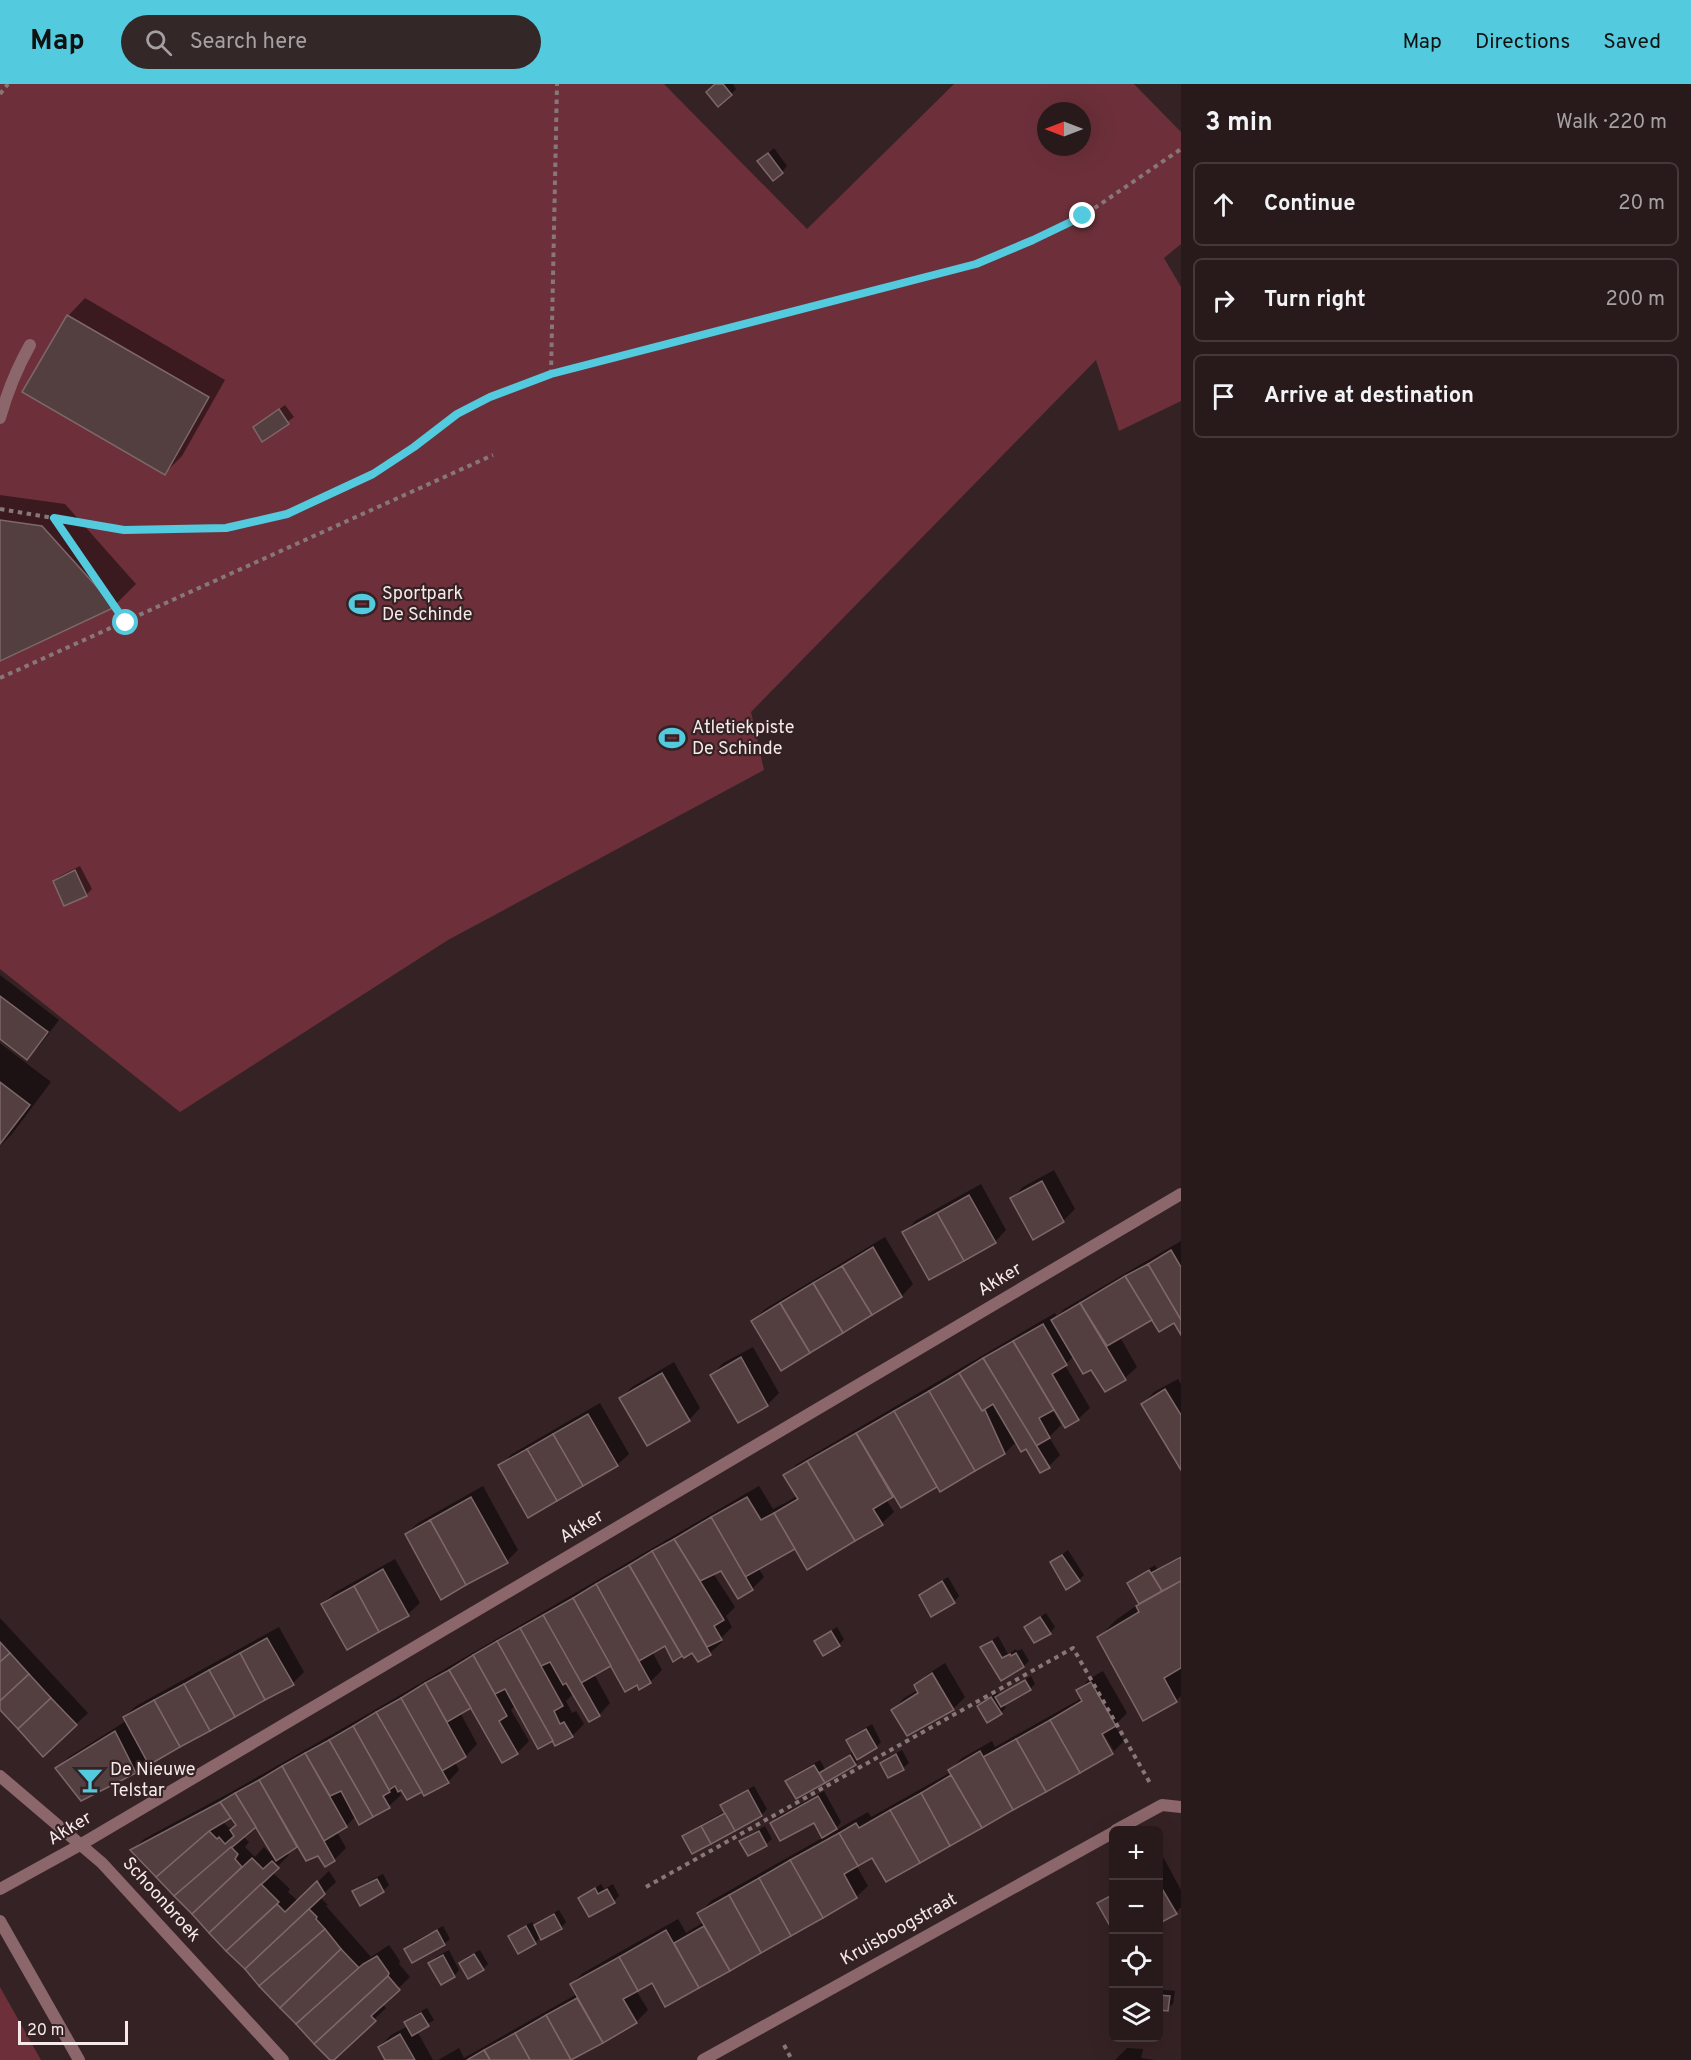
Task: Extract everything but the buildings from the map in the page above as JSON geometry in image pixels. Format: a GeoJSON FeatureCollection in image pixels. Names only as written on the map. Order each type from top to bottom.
{"type":"FeatureCollection","features":[{"type":"Feature","properties":{"kind":"street"},"geometry":{"type":"LineString","coordinates":[[0,418],[22,359],[30,345]]}},
{"type":"Feature","properties":{"kind":"street","name":"Akker"},"geometry":{"type":"LineString","coordinates":[[0,1889],[80,1845],[1181,1194]]}},
{"type":"Feature","properties":{"kind":"street","name":"Schoonbroek"},"geometry":{"type":"LineString","coordinates":[[0,1776],[102,1863],[283,2060]]}},
{"type":"Feature","properties":{"kind":"street"},"geometry":{"type":"LineString","coordinates":[[1162,1805],[1181,1807]]}},
{"type":"Feature","properties":{"kind":"street","name":"Kruisboogstraat"},"geometry":{"type":"LineString","coordinates":[[1123,1826],[1162,1805]]}},
{"type":"Feature","properties":{"kind":"street","name":"Kruisboogstraat"},"geometry":{"type":"LineString","coordinates":[[703,2060],[1109,1834]]}},
{"type":"Feature","properties":{"kind":"street"},"geometry":{"type":"LineString","coordinates":[[0,1921],[79,2060]]}},
{"type":"Feature","properties":{"kind":"path"},"geometry":{"type":"LineString","coordinates":[[0,94],[8,84]]}},
{"type":"Feature","properties":{"kind":"path"},"geometry":{"type":"LineString","coordinates":[[551,374],[557,84]]}},
{"type":"Feature","properties":{"kind":"path"},"geometry":{"type":"LineString","coordinates":[[0,509],[124,530],[226,528],[287,514],[373,474],[414,447],[457,414],[490,397],[551,374],[976,264],[1083,216],[1181,149]]}},
{"type":"Feature","properties":{"kind":"path"},"geometry":{"type":"LineString","coordinates":[[0,678],[494,455]]}},
{"type":"Feature","properties":{"kind":"path"},"geometry":{"type":"LineString","coordinates":[[54,518],[126,623]]}},
{"type":"Feature","properties":{"kind":"path"},"geometry":{"type":"LineString","coordinates":[[646,1887],[1073,1648],[1162,1805]]}},
{"type":"Feature","properties":{"kind":"shaded area"},"geometry":{"type":"Polygon","coordinates":[[[0,84],[664,84],[807,229],[954,84],[1134,84],[1181,132],[1181,244],[1164,258],[1181,287],[1181,401],[1119,431],[1096,360],[751,712],[764,770],[448,940],[180,1112],[0,969],[0,84]]]}},
{"type":"Feature","properties":{"kind":"shaded area"},"geometry":{"type":"Polygon","coordinates":[[[0,1987],[41,2060],[0,2060],[0,1987]]]}},
{"type":"Feature","properties":{"kind":"place","name":"Sportpark De Schinde"},"geometry":{"type":"Point","coordinates":[362,604]}},
{"type":"Feature","properties":{"kind":"place","name":"Atletiekpiste De Schinde"},"geometry":{"type":"Point","coordinates":[672,738]}},
{"type":"Feature","properties":{"kind":"place","name":"De Nieuwe Telstar"},"geometry":{"type":"Point","coordinates":[90,1780]}},
{"type":"Feature","properties":{"kind":"route"},"geometry":{"type":"LineString","coordinates":[[126,623],[54,518],[124,530],[226,528],[287,514],[373,474],[414,447],[457,414],[490,397],[551,374],[976,264],[1083,216]]}}]}
